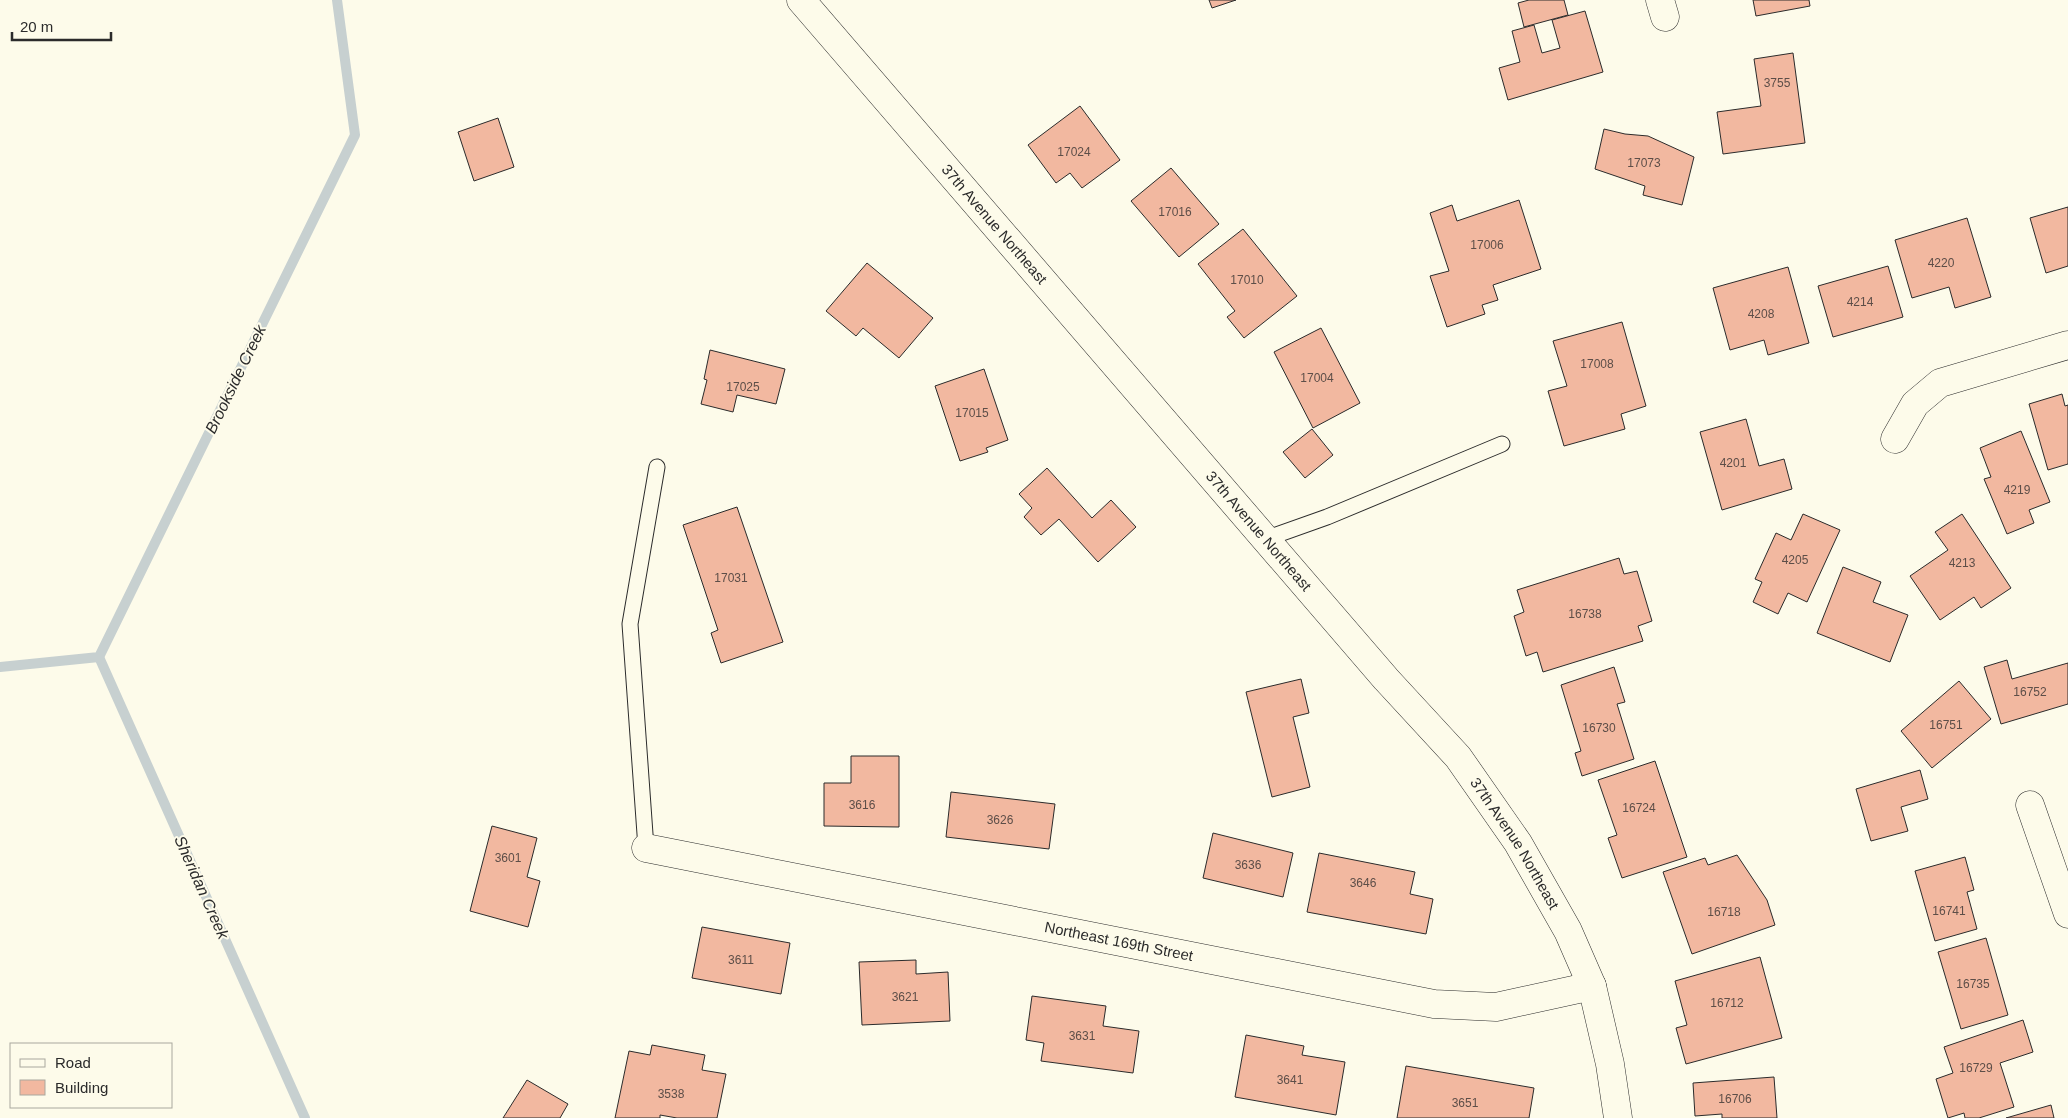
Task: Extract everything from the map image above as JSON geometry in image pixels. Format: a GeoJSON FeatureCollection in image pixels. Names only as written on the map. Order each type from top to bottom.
{"type":"FeatureCollection","features":[{"type":"Feature","properties":{"kind":"street","name":"37th Avenue Northeast"},"geometry":{"type":"LineString","coordinates":[[801,0],[1386,679],[1458,757],[1518,843],[1568,931],[1592,986],[1610,1064],[1618,1118]]}},
{"type":"Feature","properties":{"kind":"street"},"geometry":{"type":"LineString","coordinates":[[1895,439],[1916,404],[1940,383],[2068,346]]}},
{"type":"Feature","properties":{"kind":"street"},"geometry":{"type":"LineString","coordinates":[[2030,804],[2068,914]]}},
{"type":"Feature","properties":{"kind":"street","name":"Northeast 169th Street"},"geometry":{"type":"LineString","coordinates":[[646,848],[1434,1004],[1496,1007],[1592,986]]}},
{"type":"Feature","properties":{"kind":"lane"},"geometry":{"type":"LineString","coordinates":[[1265,539],[1327,517],[1502,444]]}},
{"type":"Feature","properties":{"kind":"lane"},"geometry":{"type":"LineString","coordinates":[[646,848],[630,624],[657,468]]}},
{"type":"Feature","properties":{"kind":"building"},"geometry":{"type":"Polygon","coordinates":[[[1209,0],[1236,0],[1212,8],[1209,0]]]}},
{"type":"Feature","properties":{"kind":"building"},"geometry":{"type":"Polygon","coordinates":[[[1529,0],[1564,0],[1568,15],[1524,27],[1518,3],[1529,0]]]}},
{"type":"Feature","properties":{"kind":"building"},"geometry":{"type":"Polygon","coordinates":[[[1753,0],[1809,0],[1810,6],[1756,16],[1753,0]]]}},
{"type":"Feature","properties":{"kind":"building"},"geometry":{"type":"Polygon","coordinates":[[[1585,11],[1603,72],[1508,100],[1499,68],[1520,62],[1512,31],[1534,25],[1542,53],[1560,48],[1552,20],[1585,11]]]}},
{"type":"Feature","properties":{"kind":"building"},"geometry":{"type":"Polygon","coordinates":[[[1793,53],[1805,143],[1723,154],[1717,112],[1761,106],[1754,59],[1793,53]]]}},
{"type":"Feature","properties":{"kind":"building"},"geometry":{"type":"Polygon","coordinates":[[[1080,106],[1120,160],[1082,188],[1070,173],[1056,183],[1028,145],[1080,106]]]}},
{"type":"Feature","properties":{"kind":"building"},"geometry":{"type":"Polygon","coordinates":[[[498,118],[514,167],[474,181],[458,132],[498,118]]]}},
{"type":"Feature","properties":{"kind":"building"},"geometry":{"type":"Polygon","coordinates":[[[1604,129],[1625,134],[1648,136],[1694,157],[1682,205],[1643,195],[1645,186],[1595,169],[1604,129]]]}},
{"type":"Feature","properties":{"kind":"building"},"geometry":{"type":"Polygon","coordinates":[[[1171,168],[1219,224],[1179,257],[1131,201],[1171,168]]]}},
{"type":"Feature","properties":{"kind":"building"},"geometry":{"type":"Polygon","coordinates":[[[1519,200],[1541,269],[1493,285],[1498,300],[1482,305],[1485,314],[1447,327],[1430,276],[1449,271],[1430,213],[1452,205],[1457,221],[1519,200]]]}},
{"type":"Feature","properties":{"kind":"building"},"geometry":{"type":"Polygon","coordinates":[[[2068,207],[2068,266],[2046,273],[2030,218],[2068,207]]]}},
{"type":"Feature","properties":{"kind":"building"},"geometry":{"type":"Polygon","coordinates":[[[1967,218],[1991,297],[1955,308],[1949,287],[1912,298],[1895,240],[1967,218]]]}},
{"type":"Feature","properties":{"kind":"building"},"geometry":{"type":"Polygon","coordinates":[[[1243,229],[1297,296],[1244,338],[1227,317],[1235,311],[1198,264],[1243,229]]]}},
{"type":"Feature","properties":{"kind":"building"},"geometry":{"type":"Polygon","coordinates":[[[867,263],[933,318],[899,358],[863,328],[856,336],[826,311],[867,263]]]}},
{"type":"Feature","properties":{"kind":"building"},"geometry":{"type":"Polygon","coordinates":[[[1888,266],[1903,317],[1833,337],[1818,286],[1888,266]]]}},
{"type":"Feature","properties":{"kind":"building"},"geometry":{"type":"Polygon","coordinates":[[[1788,267],[1809,343],[1768,355],[1764,340],[1730,350],[1713,288],[1788,267]]]}},
{"type":"Feature","properties":{"kind":"building"},"geometry":{"type":"Polygon","coordinates":[[[1622,322],[1646,406],[1621,414],[1625,429],[1564,446],[1548,391],[1567,386],[1553,341],[1622,322]]]}},
{"type":"Feature","properties":{"kind":"building"},"geometry":{"type":"Polygon","coordinates":[[[1321,328],[1360,403],[1313,428],[1274,352],[1321,328]]]}},
{"type":"Feature","properties":{"kind":"building"},"geometry":{"type":"Polygon","coordinates":[[[710,350],[785,369],[776,404],[737,395],[733,412],[701,404],[707,380],[704,379],[710,350]]]}},
{"type":"Feature","properties":{"kind":"building"},"geometry":{"type":"Polygon","coordinates":[[[984,369],[1008,440],[986,448],[988,452],[960,461],[935,386],[984,369]]]}},
{"type":"Feature","properties":{"kind":"building"},"geometry":{"type":"Polygon","coordinates":[[[2062,394],[2065,406],[2068,405],[2068,464],[2048,470],[2029,404],[2062,394]]]}},
{"type":"Feature","properties":{"kind":"building"},"geometry":{"type":"Polygon","coordinates":[[[1746,419],[1759,466],[1784,459],[1792,489],[1722,510],[1700,432],[1746,419]]]}},
{"type":"Feature","properties":{"kind":"building"},"geometry":{"type":"Polygon","coordinates":[[[1312,429],[1333,455],[1305,478],[1283,452],[1312,429]]]}},
{"type":"Feature","properties":{"kind":"building"},"geometry":{"type":"Polygon","coordinates":[[[2021,431],[2050,502],[2029,510],[2034,523],[2007,534],[1984,479],[1991,477],[1980,448],[2021,431]]]}},
{"type":"Feature","properties":{"kind":"building"},"geometry":{"type":"Polygon","coordinates":[[[1047,468],[1092,518],[1111,500],[1136,527],[1098,562],[1059,519],[1041,535],[1024,517],[1032,508],[1019,494],[1047,468]]]}},
{"type":"Feature","properties":{"kind":"building"},"geometry":{"type":"Polygon","coordinates":[[[737,507],[783,642],[721,663],[711,633],[718,630],[683,525],[737,507]]]}},
{"type":"Feature","properties":{"kind":"building"},"geometry":{"type":"Polygon","coordinates":[[[1803,514],[1840,530],[1807,602],[1788,593],[1778,614],[1753,602],[1762,582],[1755,579],[1776,533],[1791,540],[1803,514]]]}},
{"type":"Feature","properties":{"kind":"building"},"geometry":{"type":"Polygon","coordinates":[[[1962,514],[2011,588],[1981,608],[1974,597],[1940,620],[1910,576],[1948,550],[1935,532],[1962,514]]]}},
{"type":"Feature","properties":{"kind":"building"},"geometry":{"type":"Polygon","coordinates":[[[1619,558],[1624,574],[1637,571],[1652,621],[1638,626],[1643,641],[1543,672],[1537,652],[1526,656],[1514,616],[1524,612],[1517,590],[1619,558]]]}},
{"type":"Feature","properties":{"kind":"building"},"geometry":{"type":"Polygon","coordinates":[[[1843,567],[1881,582],[1873,602],[1908,615],[1890,662],[1817,633],[1843,567]]]}},
{"type":"Feature","properties":{"kind":"building"},"geometry":{"type":"Polygon","coordinates":[[[2007,660],[2012,679],[2068,663],[2068,704],[2001,724],[1984,667],[2007,660]]]}},
{"type":"Feature","properties":{"kind":"building"},"geometry":{"type":"Polygon","coordinates":[[[1614,667],[1625,702],[1617,704],[1634,759],[1582,776],[1575,753],[1581,751],[1561,685],[1614,667]]]}},
{"type":"Feature","properties":{"kind":"building"},"geometry":{"type":"Polygon","coordinates":[[[1301,679],[1309,713],[1293,717],[1310,787],[1272,797],[1246,692],[1301,679]]]}},
{"type":"Feature","properties":{"kind":"building"},"geometry":{"type":"Polygon","coordinates":[[[1959,681],[1991,719],[1932,768],[1901,731],[1959,681]]]}},
{"type":"Feature","properties":{"kind":"building"},"geometry":{"type":"Polygon","coordinates":[[[851,756],[899,756],[899,827],[824,826],[824,783],[851,783],[851,756]]]}},
{"type":"Feature","properties":{"kind":"building"},"geometry":{"type":"Polygon","coordinates":[[[1655,761],[1687,857],[1622,878],[1608,838],[1617,835],[1598,780],[1655,761]]]}},
{"type":"Feature","properties":{"kind":"building"},"geometry":{"type":"Polygon","coordinates":[[[1920,770],[1928,799],[1901,807],[1908,831],[1871,841],[1856,789],[1920,770]]]}},
{"type":"Feature","properties":{"kind":"building"},"geometry":{"type":"Polygon","coordinates":[[[951,792],[1055,804],[1049,849],[946,837],[951,792]]]}},
{"type":"Feature","properties":{"kind":"building"},"geometry":{"type":"Polygon","coordinates":[[[492,826],[537,838],[527,877],[540,881],[528,927],[470,911],[492,826]]]}},
{"type":"Feature","properties":{"kind":"building"},"geometry":{"type":"Polygon","coordinates":[[[1213,833],[1293,853],[1283,897],[1203,878],[1213,833]]]}},
{"type":"Feature","properties":{"kind":"building"},"geometry":{"type":"Polygon","coordinates":[[[1319,853],[1415,872],[1410,894],[1433,899],[1426,934],[1307,912],[1319,853]]]}},
{"type":"Feature","properties":{"kind":"building"},"geometry":{"type":"Polygon","coordinates":[[[1737,855],[1767,900],[1775,925],[1692,954],[1663,872],[1705,858],[1708,865],[1737,855]]]}},
{"type":"Feature","properties":{"kind":"building"},"geometry":{"type":"Polygon","coordinates":[[[1965,857],[1974,890],[1967,892],[1977,929],[1935,941],[1915,871],[1965,857]]]}},
{"type":"Feature","properties":{"kind":"building"},"geometry":{"type":"Polygon","coordinates":[[[702,927],[790,943],[781,994],[692,978],[702,927]]]}},
{"type":"Feature","properties":{"kind":"building"},"geometry":{"type":"Polygon","coordinates":[[[1986,938],[2008,1015],[1961,1029],[1938,952],[1986,938]]]}},
{"type":"Feature","properties":{"kind":"building"},"geometry":{"type":"Polygon","coordinates":[[[1760,957],[1782,1038],[1686,1064],[1676,1028],[1687,1025],[1675,981],[1760,957]]]}},
{"type":"Feature","properties":{"kind":"building"},"geometry":{"type":"Polygon","coordinates":[[[916,960],[916,974],[948,972],[950,1021],[862,1025],[859,962],[916,960]]]}},
{"type":"Feature","properties":{"kind":"building"},"geometry":{"type":"Polygon","coordinates":[[[1032,996],[1106,1006],[1103,1026],[1139,1031],[1133,1073],[1041,1061],[1044,1043],[1026,1040],[1032,996]]]}},
{"type":"Feature","properties":{"kind":"building"},"geometry":{"type":"Polygon","coordinates":[[[2023,1020],[2033,1052],[2000,1063],[2014,1107],[1979,1118],[1965,1118],[1964,1113],[1948,1118],[1936,1079],[1953,1073],[1944,1047],[2023,1020]]]}},
{"type":"Feature","properties":{"kind":"building"},"geometry":{"type":"Polygon","coordinates":[[[1246,1035],[1304,1046],[1302,1055],[1345,1062],[1336,1115],[1235,1097],[1246,1035]]]}},
{"type":"Feature","properties":{"kind":"building"},"geometry":{"type":"Polygon","coordinates":[[[652,1045],[705,1055],[702,1070],[726,1074],[717,1118],[677,1118],[660,1115],[660,1118],[615,1118],[629,1051],[650,1055],[652,1045]]]}},
{"type":"Feature","properties":{"kind":"building"},"geometry":{"type":"Polygon","coordinates":[[[1406,1066],[1534,1088],[1529,1118],[1397,1118],[1406,1066]]]}},
{"type":"Feature","properties":{"kind":"building"},"geometry":{"type":"Polygon","coordinates":[[[1774,1077],[1777,1118],[1722,1118],[1722,1114],[1695,1116],[1693,1083],[1774,1077]]]}},
{"type":"Feature","properties":{"kind":"building"},"geometry":{"type":"Polygon","coordinates":[[[527,1080],[568,1104],[560,1118],[503,1118],[527,1080]]]}},
{"type":"Feature","properties":{"kind":"building"},"geometry":{"type":"Polygon","coordinates":[[[2051,1105],[2054,1118],[2006,1118],[2051,1105]]]}},
{"type":"Feature","properties":{"kind":"waterway","name":"Brookside Creek"},"geometry":{"type":"LineString","coordinates":[[0,667],[99,657],[355,135],[337,0]]}},
{"type":"Feature","properties":{"kind":"waterway","name":"Sheridan Creek"},"geometry":{"type":"LineString","coordinates":[[99,657],[305,1118]]}}]}
